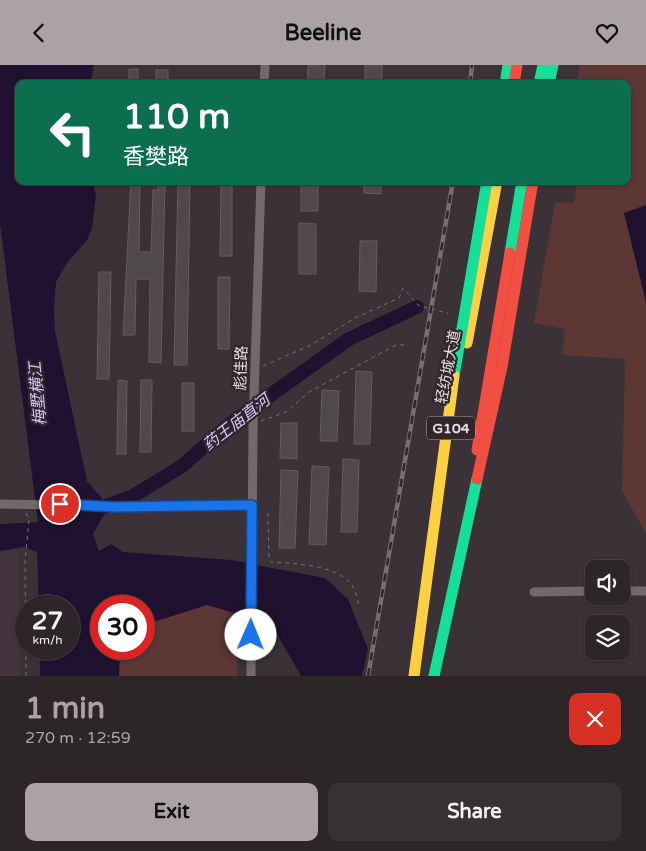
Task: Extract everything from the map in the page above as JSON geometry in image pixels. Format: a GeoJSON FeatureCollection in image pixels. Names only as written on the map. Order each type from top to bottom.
{"type":"FeatureCollection","features":[{"type":"Feature","properties":{"kind":"main road"},"geometry":{"type":"LineString","coordinates":[[506,80],[508,65]]}},
{"type":"Feature","properties":{"kind":"main road"},"geometry":{"type":"LineString","coordinates":[[515,80],[518,65]]}},
{"type":"Feature","properties":{"kind":"main road"},"geometry":{"type":"LineString","coordinates":[[540,80],[542,65]]}},
{"type":"Feature","properties":{"kind":"main road"},"geometry":{"type":"LineString","coordinates":[[551,80],[553,65]]}},
{"type":"Feature","properties":{"kind":"main road"},"geometry":{"type":"LineString","coordinates":[[414,676],[434,502],[466,297],[486,185]]}},
{"type":"Feature","properties":{"kind":"main road","name":"轻纺城大道"},"geometry":{"type":"LineString","coordinates":[[408,676],[496,185]]}},
{"type":"Feature","properties":{"kind":"main road","name":"G104"},"geometry":{"type":"LineString","coordinates":[[441,676],[480,428],[521,185]]}},
{"type":"Feature","properties":{"kind":"main road"},"geometry":{"type":"LineString","coordinates":[[434,676],[502,367],[532,185]]}},
{"type":"Feature","properties":{"kind":"street"},"geometry":{"type":"LineString","coordinates":[[264,80],[265,65]]}},
{"type":"Feature","properties":{"kind":"street","name":"彪佳路"},"geometry":{"type":"LineString","coordinates":[[251,676],[253,429],[261,185]]}},
{"type":"Feature","properties":{"kind":"street"},"geometry":{"type":"LineString","coordinates":[[0,504],[23,503],[115,507],[252,505]]}},
{"type":"Feature","properties":{"kind":"street"},"geometry":{"type":"LineString","coordinates":[[534,592],[585,591]]}},
{"type":"Feature","properties":{"kind":"street"},"geometry":{"type":"LineString","coordinates":[[630,591],[646,591]]}},
{"type":"Feature","properties":{"kind":"path"},"geometry":{"type":"LineString","coordinates":[[255,370],[311,345],[355,318],[399,298],[403,288],[420,305],[448,313]]}},
{"type":"Feature","properties":{"kind":"path"},"geometry":{"type":"LineString","coordinates":[[253,429],[265,418],[286,412],[309,392],[396,345],[406,345]]}},
{"type":"Feature","properties":{"kind":"path"},"geometry":{"type":"LineString","coordinates":[[268,513],[269,559],[271,562],[306,563],[346,579],[352,584],[359,605]]}},
{"type":"Feature","properties":{"kind":"path"},"geometry":{"type":"LineString","coordinates":[[26,676],[26,551],[29,520]]}},
{"type":"Feature","properties":{"kind":"shaded area"},"geometry":{"type":"Polygon","coordinates":[[[580,65],[646,65],[646,205],[624,213],[646,302],[646,534],[622,491],[625,359],[563,355],[564,329],[534,323],[555,202],[574,203],[576,185],[631,185],[631,80],[577,80],[580,65]]]}},
{"type":"Feature","properties":{"kind":"shaded area"},"geometry":{"type":"Polygon","coordinates":[[[18,549],[19,595],[15,595],[15,660],[20,660],[20,676],[0,676],[0,553],[18,549]]]}},
{"type":"Feature","properties":{"kind":"shaded area"},"geometry":{"type":"Polygon","coordinates":[[[207,605],[238,614],[237,676],[119,676],[120,660],[155,660],[155,621],[207,605]]]}},
{"type":"Feature","properties":{"kind":"water","name":"梅墅横江"},"geometry":{"type":"Polygon","coordinates":[[[0,65],[94,65],[91,80],[15,80],[15,185],[94,185],[96,196],[92,228],[87,240],[67,263],[56,282],[54,309],[55,331],[87,481],[102,498],[105,513],[93,534],[99,551],[111,544],[123,552],[231,560],[325,578],[348,599],[368,649],[362,676],[301,676],[274,629],[238,614],[207,605],[155,621],[155,595],[90,595],[90,660],[120,660],[119,676],[40,676],[40,660],[80,660],[80,595],[39,595],[37,552],[24,547],[0,551],[0,524],[38,522],[0,224],[0,65]]]}},
{"type":"Feature","properties":{"kind":"water"},"geometry":{"type":"Polygon","coordinates":[[[646,205],[646,302],[624,213],[646,205]]]}},
{"type":"Feature","properties":{"kind":"building"},"geometry":{"type":"Polygon","coordinates":[[[308,65],[325,65],[324,80],[307,80],[308,65]]]}},
{"type":"Feature","properties":{"kind":"building"},"geometry":{"type":"Polygon","coordinates":[[[365,65],[382,65],[382,80],[365,80],[365,65]]]}},
{"type":"Feature","properties":{"kind":"building"},"geometry":{"type":"Polygon","coordinates":[[[129,69],[138,69],[138,80],[129,80],[129,69]]]}},
{"type":"Feature","properties":{"kind":"building"},"geometry":{"type":"Polygon","coordinates":[[[156,70],[168,70],[168,80],[156,80],[156,70]]]}},
{"type":"Feature","properties":{"kind":"building"},"geometry":{"type":"Polygon","coordinates":[[[131,185],[140,185],[139,252],[151,252],[153,190],[158,190],[158,185],[165,185],[161,363],[149,362],[150,279],[136,279],[135,335],[123,335],[131,185]]]}},
{"type":"Feature","properties":{"kind":"building"},"geometry":{"type":"Polygon","coordinates":[[[178,185],[190,185],[187,365],[174,365],[178,185]]]}},
{"type":"Feature","properties":{"kind":"building"},"geometry":{"type":"Polygon","coordinates":[[[221,185],[232,185],[232,256],[220,256],[221,185]]]}},
{"type":"Feature","properties":{"kind":"building"},"geometry":{"type":"Polygon","coordinates":[[[301,185],[318,185],[318,211],[301,211],[301,185]]]}},
{"type":"Feature","properties":{"kind":"building"},"geometry":{"type":"Polygon","coordinates":[[[364,185],[381,185],[381,194],[364,193],[364,185]]]}},
{"type":"Feature","properties":{"kind":"building"},"geometry":{"type":"Polygon","coordinates":[[[299,223],[316,224],[316,274],[299,274],[299,223]]]}},
{"type":"Feature","properties":{"kind":"building"},"geometry":{"type":"Polygon","coordinates":[[[360,241],[377,241],[376,292],[359,291],[360,241]]]}},
{"type":"Feature","properties":{"kind":"building"},"geometry":{"type":"Polygon","coordinates":[[[99,272],[111,272],[109,379],[97,379],[99,272]]]}},
{"type":"Feature","properties":{"kind":"building"},"geometry":{"type":"Polygon","coordinates":[[[218,277],[230,277],[229,349],[218,349],[218,277]]]}},
{"type":"Feature","properties":{"kind":"building"},"geometry":{"type":"Polygon","coordinates":[[[356,371],[372,372],[370,444],[354,444],[356,371]]]}},
{"type":"Feature","properties":{"kind":"building"},"geometry":{"type":"Polygon","coordinates":[[[118,380],[127,381],[126,454],[117,454],[118,380]]]}},
{"type":"Feature","properties":{"kind":"building"},"geometry":{"type":"Polygon","coordinates":[[[141,380],[152,380],[151,452],[140,452],[141,380]]]}},
{"type":"Feature","properties":{"kind":"building"},"geometry":{"type":"Polygon","coordinates":[[[182,383],[194,383],[194,431],[182,431],[182,383]]]}},
{"type":"Feature","properties":{"kind":"building"},"geometry":{"type":"Polygon","coordinates":[[[322,390],[339,391],[337,441],[320,441],[322,390]]]}},
{"type":"Feature","properties":{"kind":"building"},"geometry":{"type":"Polygon","coordinates":[[[281,423],[297,423],[297,459],[280,458],[281,423]]]}},
{"type":"Feature","properties":{"kind":"building"},"geometry":{"type":"Polygon","coordinates":[[[343,459],[359,460],[357,532],[341,532],[343,459]]]}},
{"type":"Feature","properties":{"kind":"building"},"geometry":{"type":"Polygon","coordinates":[[[312,466],[329,467],[326,545],[309,544],[312,466]]]}},
{"type":"Feature","properties":{"kind":"building"},"geometry":{"type":"Polygon","coordinates":[[[281,470],[298,471],[295,548],[279,548],[281,470]]]}},
{"type":"Feature","properties":{"kind":"waterway","name":"药王庙直河"},"geometry":{"type":"LineString","coordinates":[[101,508],[133,496],[182,466],[226,427],[349,339],[417,307]]}},
{"type":"Feature","properties":{"kind":"railway"},"geometry":{"type":"LineString","coordinates":[[470,80],[472,65]]}},
{"type":"Feature","properties":{"kind":"railway"},"geometry":{"type":"LineString","coordinates":[[368,676],[452,185]]}},
{"type":"Feature","properties":{"kind":"traffic: fast"},"geometry":{"type":"LineString","coordinates":[[506,80],[508,65]]}},
{"type":"Feature","properties":{"kind":"traffic: fast"},"geometry":{"type":"LineString","coordinates":[[540,80],[543,65]]}},
{"type":"Feature","properties":{"kind":"traffic: fast"},"geometry":{"type":"LineString","coordinates":[[550,80],[553,65]]}},
{"type":"Feature","properties":{"kind":"traffic: fast"},"geometry":{"type":"LineString","coordinates":[[454,376],[486,185]]}},
{"type":"Feature","properties":{"kind":"traffic: fast"},"geometry":{"type":"LineString","coordinates":[[510,253],[521,185]]}},
{"type":"Feature","properties":{"kind":"traffic: fast"},"geometry":{"type":"LineString","coordinates":[[434,676],[477,479]]}},
{"type":"Feature","properties":{"kind":"traffic: slow"},"geometry":{"type":"LineString","coordinates":[[467,343],[496,185]]}},
{"type":"Feature","properties":{"kind":"traffic: slow"},"geometry":{"type":"LineString","coordinates":[[414,676],[454,376]]}},
{"type":"Feature","properties":{"kind":"traffic: jam"},"geometry":{"type":"LineString","coordinates":[[515,80],[517,65]]}},
{"type":"Feature","properties":{"kind":"traffic: jam"},"geometry":{"type":"LineString","coordinates":[[477,479],[502,367],[532,185]]}},
{"type":"Feature","properties":{"kind":"traffic: jam"},"geometry":{"type":"LineString","coordinates":[[477,450],[510,253]]}},
{"type":"Feature","properties":{"kind":"route"},"geometry":{"type":"LineString","coordinates":[[60,504],[115,507],[252,505],[251,635]]}}]}
